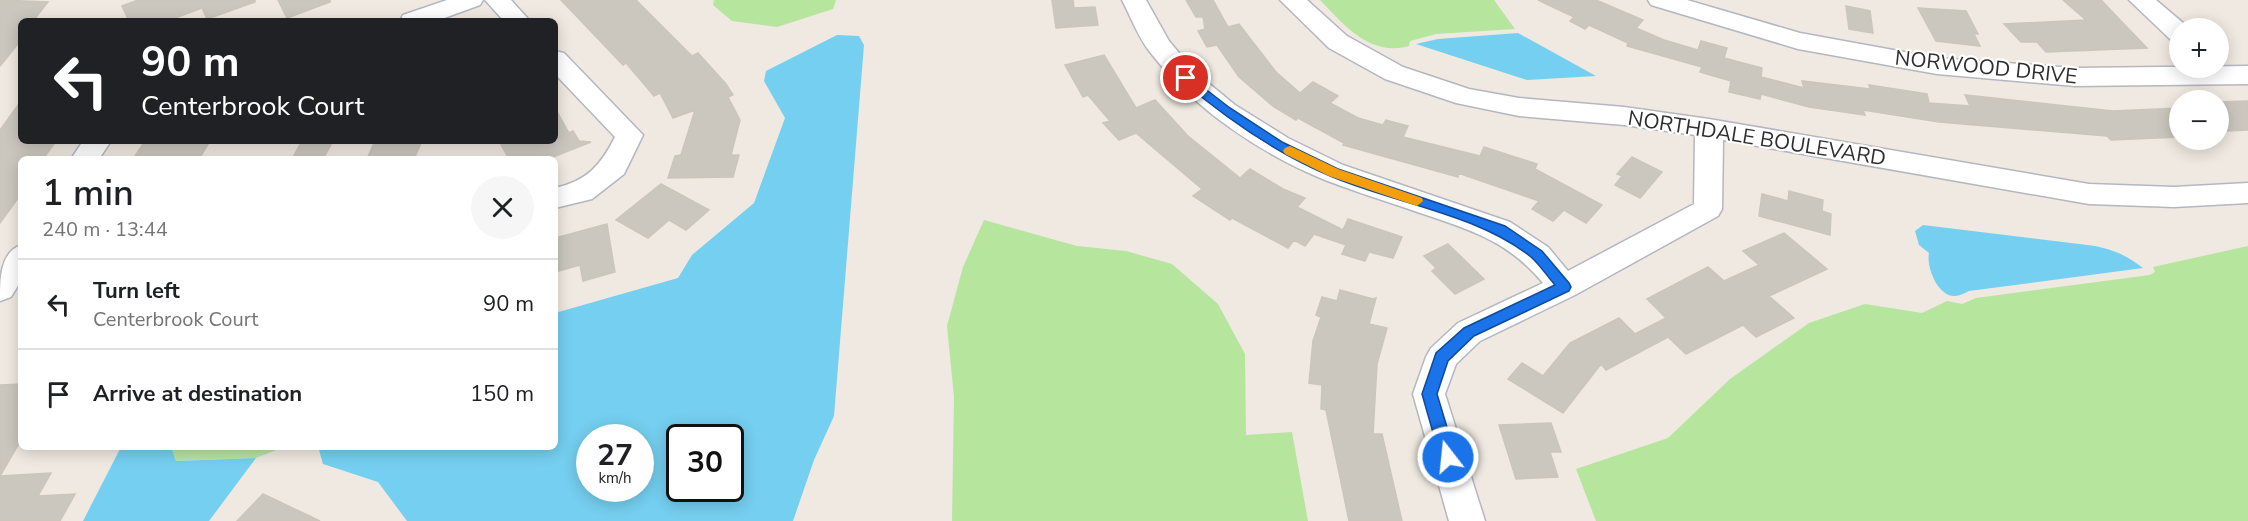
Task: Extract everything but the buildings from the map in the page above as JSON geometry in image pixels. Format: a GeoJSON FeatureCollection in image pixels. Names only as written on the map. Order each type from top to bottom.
{"type":"FeatureCollection","features":[{"type":"Feature","properties":{"kind":"street"},"geometry":{"type":"LineString","coordinates":[[420,18],[471,0]]}},
{"type":"Feature","properties":{"kind":"street"},"geometry":{"type":"LineString","coordinates":[[497,0],[515,18]]}},
{"type":"Feature","properties":{"kind":"street"},"geometry":{"type":"LineString","coordinates":[[1134,0],[1158,45],[1186,78],[1226,111],[1278,145],[1333,172],[1500,230],[1537,255],[1564,287]]}},
{"type":"Feature","properties":{"kind":"street","name":"NORTHDALE BOULEVARD"},"geometry":{"type":"LineString","coordinates":[[1292,0],[1338,42],[1394,73],[1465,97],[1519,107],[1624,116],[1709,129],[2090,194],[2175,197],[2248,193]]}},
{"type":"Feature","properties":{"kind":"street","name":"NORWOOD DRIVE"},"geometry":{"type":"LineString","coordinates":[[1660,0],[1798,41],[1937,66],[2075,77],[2230,72]]}},
{"type":"Feature","properties":{"kind":"street"},"geometry":{"type":"LineString","coordinates":[[2141,0],[2169,24]]}},
{"type":"Feature","properties":{"kind":"street"},"geometry":{"type":"LineString","coordinates":[[558,62],[628,135],[614,167],[582,192],[558,197]]}},
{"type":"Feature","properties":{"kind":"street"},"geometry":{"type":"LineString","coordinates":[[1467,521],[1429,394],[1442,357],[1469,332],[1564,287],[1708,208],[1709,129]]}},
{"type":"Feature","properties":{"kind":"street"},"geometry":{"type":"LineString","coordinates":[[0,289],[18,261]]}},
{"type":"Feature","properties":{"kind":"green space"},"geometry":{"type":"Polygon","coordinates":[[[714,0],[836,0],[833,9],[777,27],[732,21],[713,5],[714,0]]]}},
{"type":"Feature","properties":{"kind":"green space"},"geometry":{"type":"Polygon","coordinates":[[[1320,0],[1494,0],[1515,29],[1436,34],[1410,41],[1409,46],[1382,47],[1370,43],[1348,28],[1320,0]]]}},
{"type":"Feature","properties":{"kind":"green space"},"geometry":{"type":"Polygon","coordinates":[[[984,220],[1077,246],[1126,251],[1172,264],[1218,304],[1245,354],[1246,435],[1292,432],[1308,521],[952,521],[954,397],[947,326],[963,267],[984,220]]]}},
{"type":"Feature","properties":{"kind":"green space"},"geometry":{"type":"Polygon","coordinates":[[[2248,246],[2248,521],[1596,521],[1576,469],[1668,438],[1730,379],[1809,323],[1865,304],[1922,313],[1947,301],[1962,304],[1976,298],[2150,275],[2155,272],[2153,267],[2248,246]]]}},
{"type":"Feature","properties":{"kind":"green space"},"geometry":{"type":"Polygon","coordinates":[[[172,450],[276,450],[256,458],[176,461],[172,450]]]}},
{"type":"Feature","properties":{"kind":"water"},"geometry":{"type":"Polygon","coordinates":[[[1518,33],[1596,76],[1527,80],[1416,44],[1438,39],[1518,33]]]}},
{"type":"Feature","properties":{"kind":"water"},"geometry":{"type":"Polygon","coordinates":[[[837,35],[859,36],[864,45],[834,416],[814,460],[793,521],[407,521],[378,482],[323,464],[319,450],[558,450],[558,312],[678,278],[692,255],[754,203],[785,118],[764,81],[766,71],[837,35]]]}},
{"type":"Feature","properties":{"kind":"water"},"geometry":{"type":"Polygon","coordinates":[[[1923,225],[2095,246],[2120,254],[2143,268],[1969,291],[1957,296],[1949,295],[1943,292],[1934,280],[1929,266],[1929,253],[1919,245],[1915,231],[1923,225]]]}},
{"type":"Feature","properties":{"kind":"water"},"geometry":{"type":"Polygon","coordinates":[[[119,450],[172,450],[176,461],[256,458],[209,521],[83,521],[119,450]]]}},
{"type":"Feature","properties":{"kind":"slow traffic"},"geometry":{"type":"LineString","coordinates":[[1290,151],[1333,172],[1417,201]]}},
{"type":"Feature","properties":{"kind":"route"},"geometry":{"type":"LineString","coordinates":[[1186,78],[1226,111],[1278,145],[1333,172],[1500,230],[1537,255],[1564,287],[1469,332],[1442,357],[1429,394],[1448,457]]}}]}
